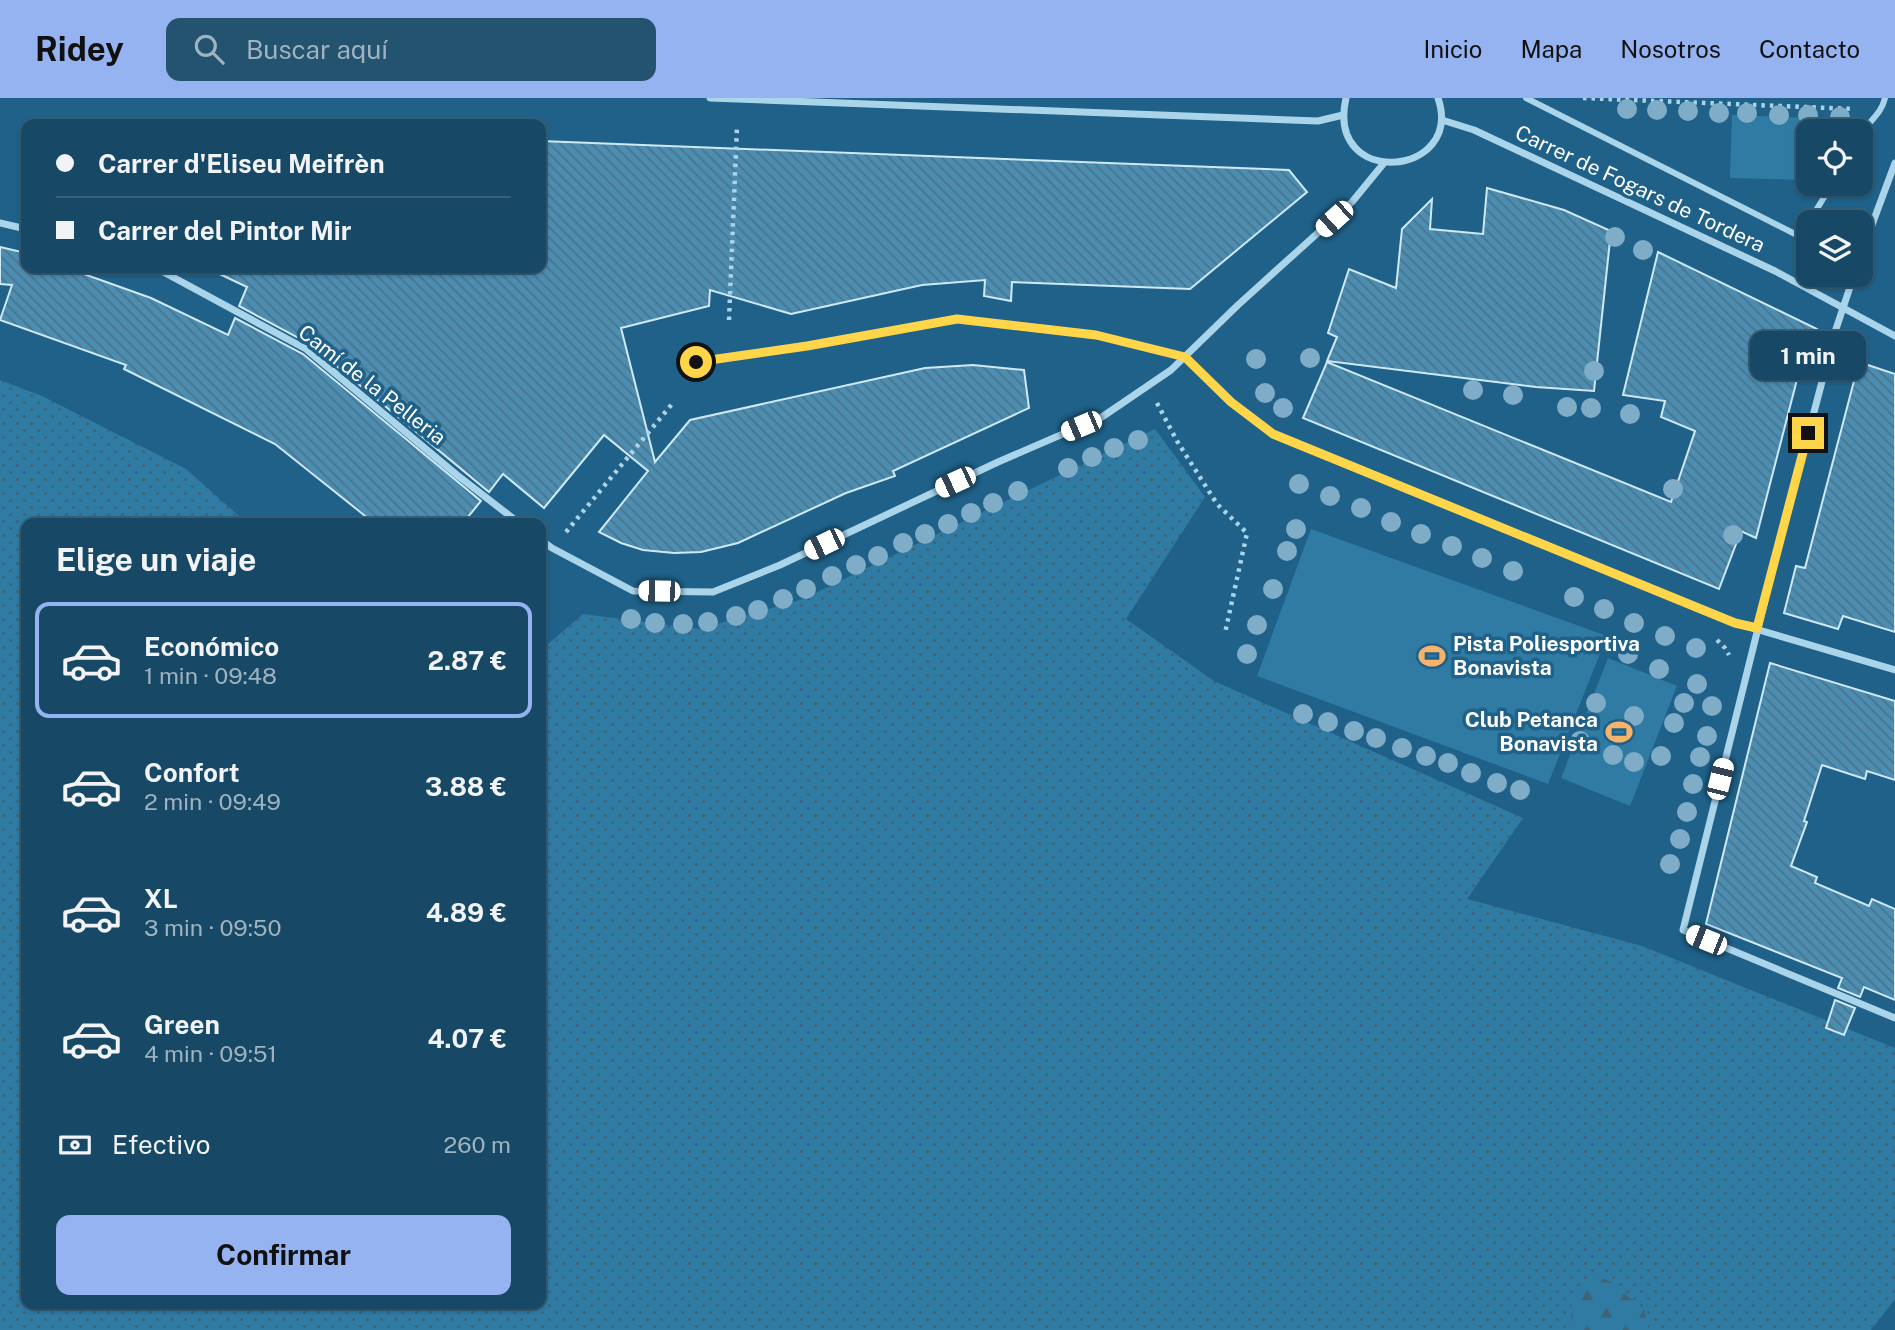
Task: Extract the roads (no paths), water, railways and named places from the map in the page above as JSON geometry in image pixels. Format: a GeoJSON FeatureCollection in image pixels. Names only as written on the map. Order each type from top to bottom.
{"type":"FeatureCollection","features":[{"type":"Feature","properties":{"kind":"street"},"geometry":{"type":"LineString","coordinates":[[710,98],[1318,121],[1343,115]]}},
{"type":"Feature","properties":{"kind":"street"},"geometry":{"type":"LineString","coordinates":[[1346,98],[1343,115],[1346,132],[1355,147],[1368,158],[1384,163],[1404,163],[1423,154],[1435,139],[1441,120],[1438,98]]}},
{"type":"Feature","properties":{"kind":"street"},"geometry":{"type":"LineString","coordinates":[[1526,98],[1796,234]]}},
{"type":"Feature","properties":{"kind":"street"},"geometry":{"type":"LineString","coordinates":[[1872,119],[1882,110],[1885,98]]}},
{"type":"Feature","properties":{"kind":"street","name":"Carrer de Fogars de Tordera"},"geometry":{"type":"LineString","coordinates":[[1441,120],[1474,130],[1763,265],[1895,336]]}},
{"type":"Feature","properties":{"kind":"street"},"geometry":{"type":"LineString","coordinates":[[546,544],[633,591],[713,592],[780,565],[998,462],[1102,418],[1149,387],[1352,202],[1384,163]]}},
{"type":"Feature","properties":{"kind":"street"},"geometry":{"type":"LineString","coordinates":[[1873,222],[1895,163]]}},
{"type":"Feature","properties":{"kind":"street"},"geometry":{"type":"LineString","coordinates":[[0,223],[21,228]]}},
{"type":"Feature","properties":{"kind":"street","name":"Camí de la Pelleria"},"geometry":{"type":"LineString","coordinates":[[165,273],[306,349],[513,518]]}},
{"type":"Feature","properties":{"kind":"street"},"geometry":{"type":"LineString","coordinates":[[1850,287],[1757,628],[1683,930],[1895,1018]]}},
{"type":"Feature","properties":{"kind":"street"},"geometry":{"type":"LineString","coordinates":[[696,362],[807,346],[957,319],[1096,335],[1185,357],[1231,402],[1273,434],[1735,623],[1895,670]]}},
{"type":"Feature","properties":{"kind":"place","name":"Pista Poliesportiva Bonavista"},"geometry":{"type":"Point","coordinates":[1432,656]}},
{"type":"Feature","properties":{"kind":"place","name":"Club Petanca Bonavista"},"geometry":{"type":"Point","coordinates":[1619,732]}}]}
